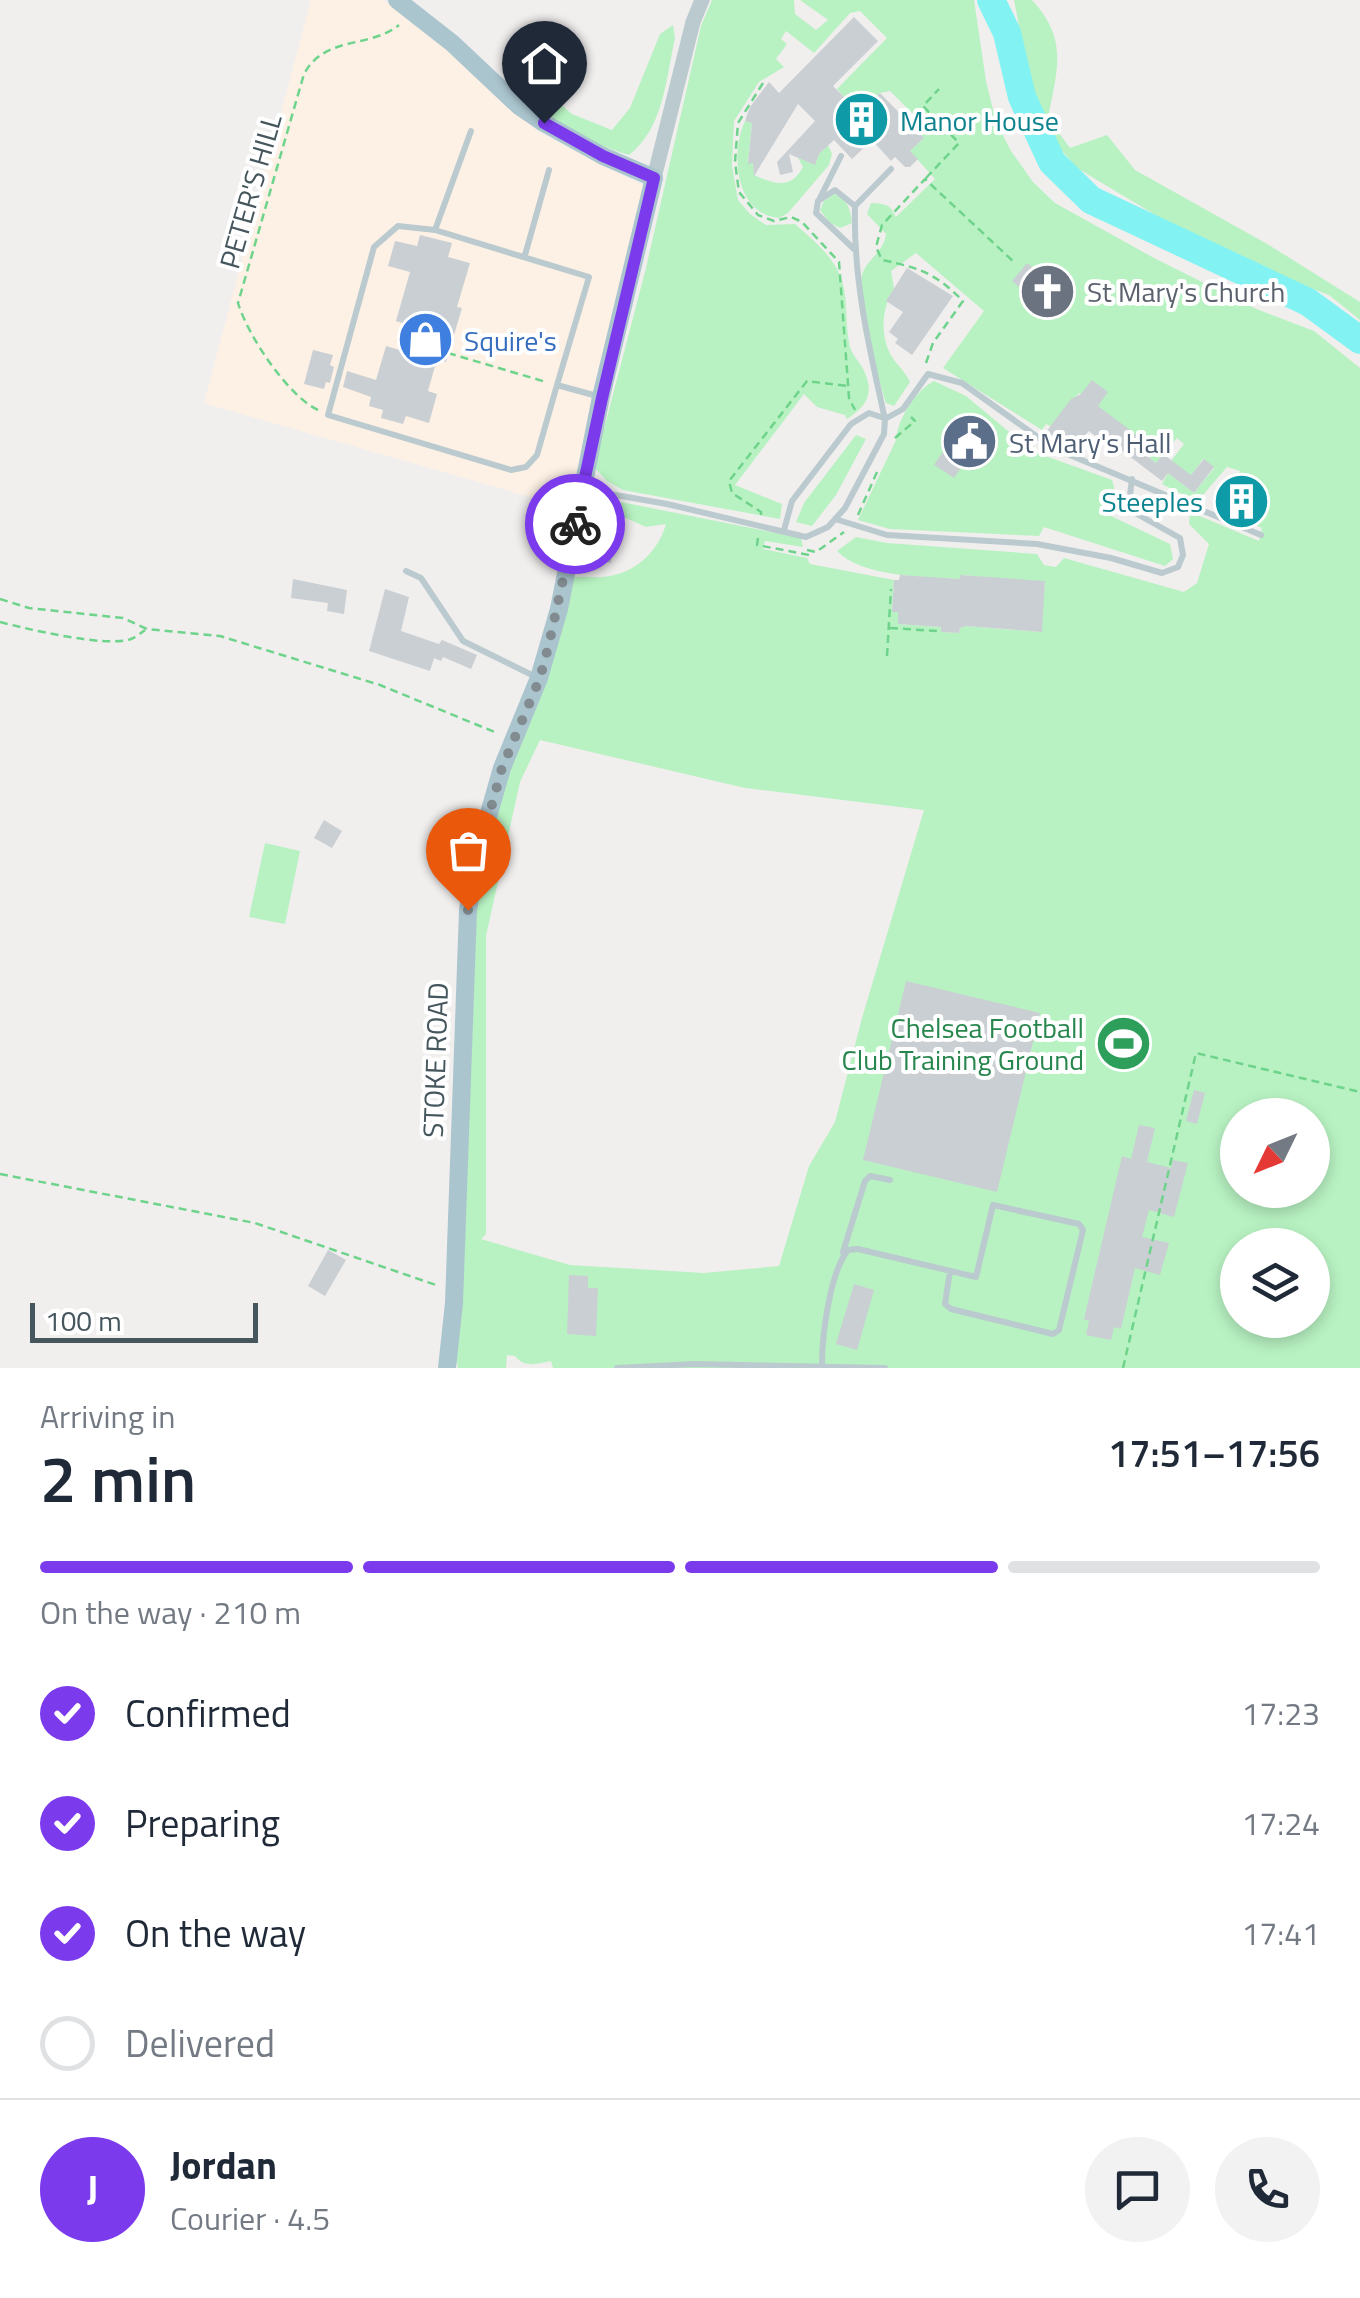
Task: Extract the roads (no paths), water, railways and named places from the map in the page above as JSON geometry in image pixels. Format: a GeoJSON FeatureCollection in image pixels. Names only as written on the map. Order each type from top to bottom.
{"type":"FeatureCollection","features":[{"type":"Feature","properties":{"kind":"main road"},"geometry":{"type":"LineString","coordinates":[[397,0],[532,114],[603,156],[654,178]]}},
{"type":"Feature","properties":{"kind":"main road","name":"STOKE ROAD"},"geometry":{"type":"LineString","coordinates":[[447,1368],[454,1292],[468,910],[480,848],[512,740],[540,678],[559,609],[602,398],[654,178]]}},
{"type":"Feature","properties":{"kind":"street"},"geometry":{"type":"LineString","coordinates":[[654,178],[692,22],[702,0]]}},
{"type":"Feature","properties":{"kind":"lane"},"geometry":{"type":"LineString","coordinates":[[435,230],[471,131]]}},
{"type":"Feature","properties":{"kind":"lane"},"geometry":{"type":"LineString","coordinates":[[841,156],[816,213],[855,250]]}},
{"type":"Feature","properties":{"kind":"lane"},"geometry":{"type":"LineString","coordinates":[[583,489],[668,504],[806,537],[835,520],[884,434],[885,419],[866,334],[855,250],[855,206],[891,169]]}},
{"type":"Feature","properties":{"kind":"lane"},"geometry":{"type":"LineString","coordinates":[[525,256],[548,170]]}},
{"type":"Feature","properties":{"kind":"lane"},"geometry":{"type":"LineString","coordinates":[[818,201],[836,190],[855,206]]}},
{"type":"Feature","properties":{"kind":"lane"},"geometry":{"type":"LineString","coordinates":[[398,226],[435,230],[525,256],[589,277],[537,455],[526,467],[511,470],[328,415],[374,247],[398,226]]}},
{"type":"Feature","properties":{"kind":"lane"},"geometry":{"type":"LineString","coordinates":[[784,530],[792,501],[858,418],[870,413],[885,419],[903,410],[928,374],[962,383],[1053,448],[1261,535]]}},
{"type":"Feature","properties":{"kind":"lane"},"geometry":{"type":"LineString","coordinates":[[557,385],[602,398]]}},
{"type":"Feature","properties":{"kind":"lane"},"geometry":{"type":"LineString","coordinates":[[835,520],[887,535],[1037,544],[1111,558],[1162,573],[1178,567],[1184,555],[1180,538],[1137,514],[1129,503],[1132,479]]}},
{"type":"Feature","properties":{"kind":"lane"},"geometry":{"type":"LineString","coordinates":[[406,571],[421,578],[462,640],[540,678]]}},
{"type":"Feature","properties":{"kind":"lane"},"geometry":{"type":"LineString","coordinates":[[822,1364],[828,1312],[865,1181],[870,1176],[890,1180]]}},
{"type":"Feature","properties":{"kind":"lane"},"geometry":{"type":"LineString","coordinates":[[950,1272],[945,1304],[951,1309],[1053,1334],[1059,1330],[1083,1230],[1079,1224],[980,1202]]}},
{"type":"Feature","properties":{"kind":"lane"},"geometry":{"type":"LineString","coordinates":[[842,1258],[848,1250],[858,1250],[976,1277],[993,1204]]}},
{"type":"Feature","properties":{"kind":"lane"},"geometry":{"type":"LineString","coordinates":[[618,1368],[822,1364],[885,1368]]}},
{"type":"Feature","properties":{"kind":"waterway"},"geometry":{"type":"LineString","coordinates":[[991,0],[1007,33],[1022,97],[1052,162],[1091,200],[1308,302],[1360,340]]}},
{"type":"Feature","properties":{"kind":"place","name":"Manor House"},"geometry":{"type":"Point","coordinates":[861,120]}},
{"type":"Feature","properties":{"kind":"place","name":"St Mary's Church"},"geometry":{"type":"Point","coordinates":[1048,291]}},
{"type":"Feature","properties":{"kind":"place","name":"Squire's"},"geometry":{"type":"Point","coordinates":[425,340]}},
{"type":"Feature","properties":{"kind":"place","name":"St Mary's Hall"},"geometry":{"type":"Point","coordinates":[970,442]}},
{"type":"Feature","properties":{"kind":"place","name":"Steeples"},"geometry":{"type":"Point","coordinates":[1242,501]}},
{"type":"Feature","properties":{"kind":"place","name":"Chelsea Football Club Training Ground"},"geometry":{"type":"Point","coordinates":[1123,1043]}}]}
